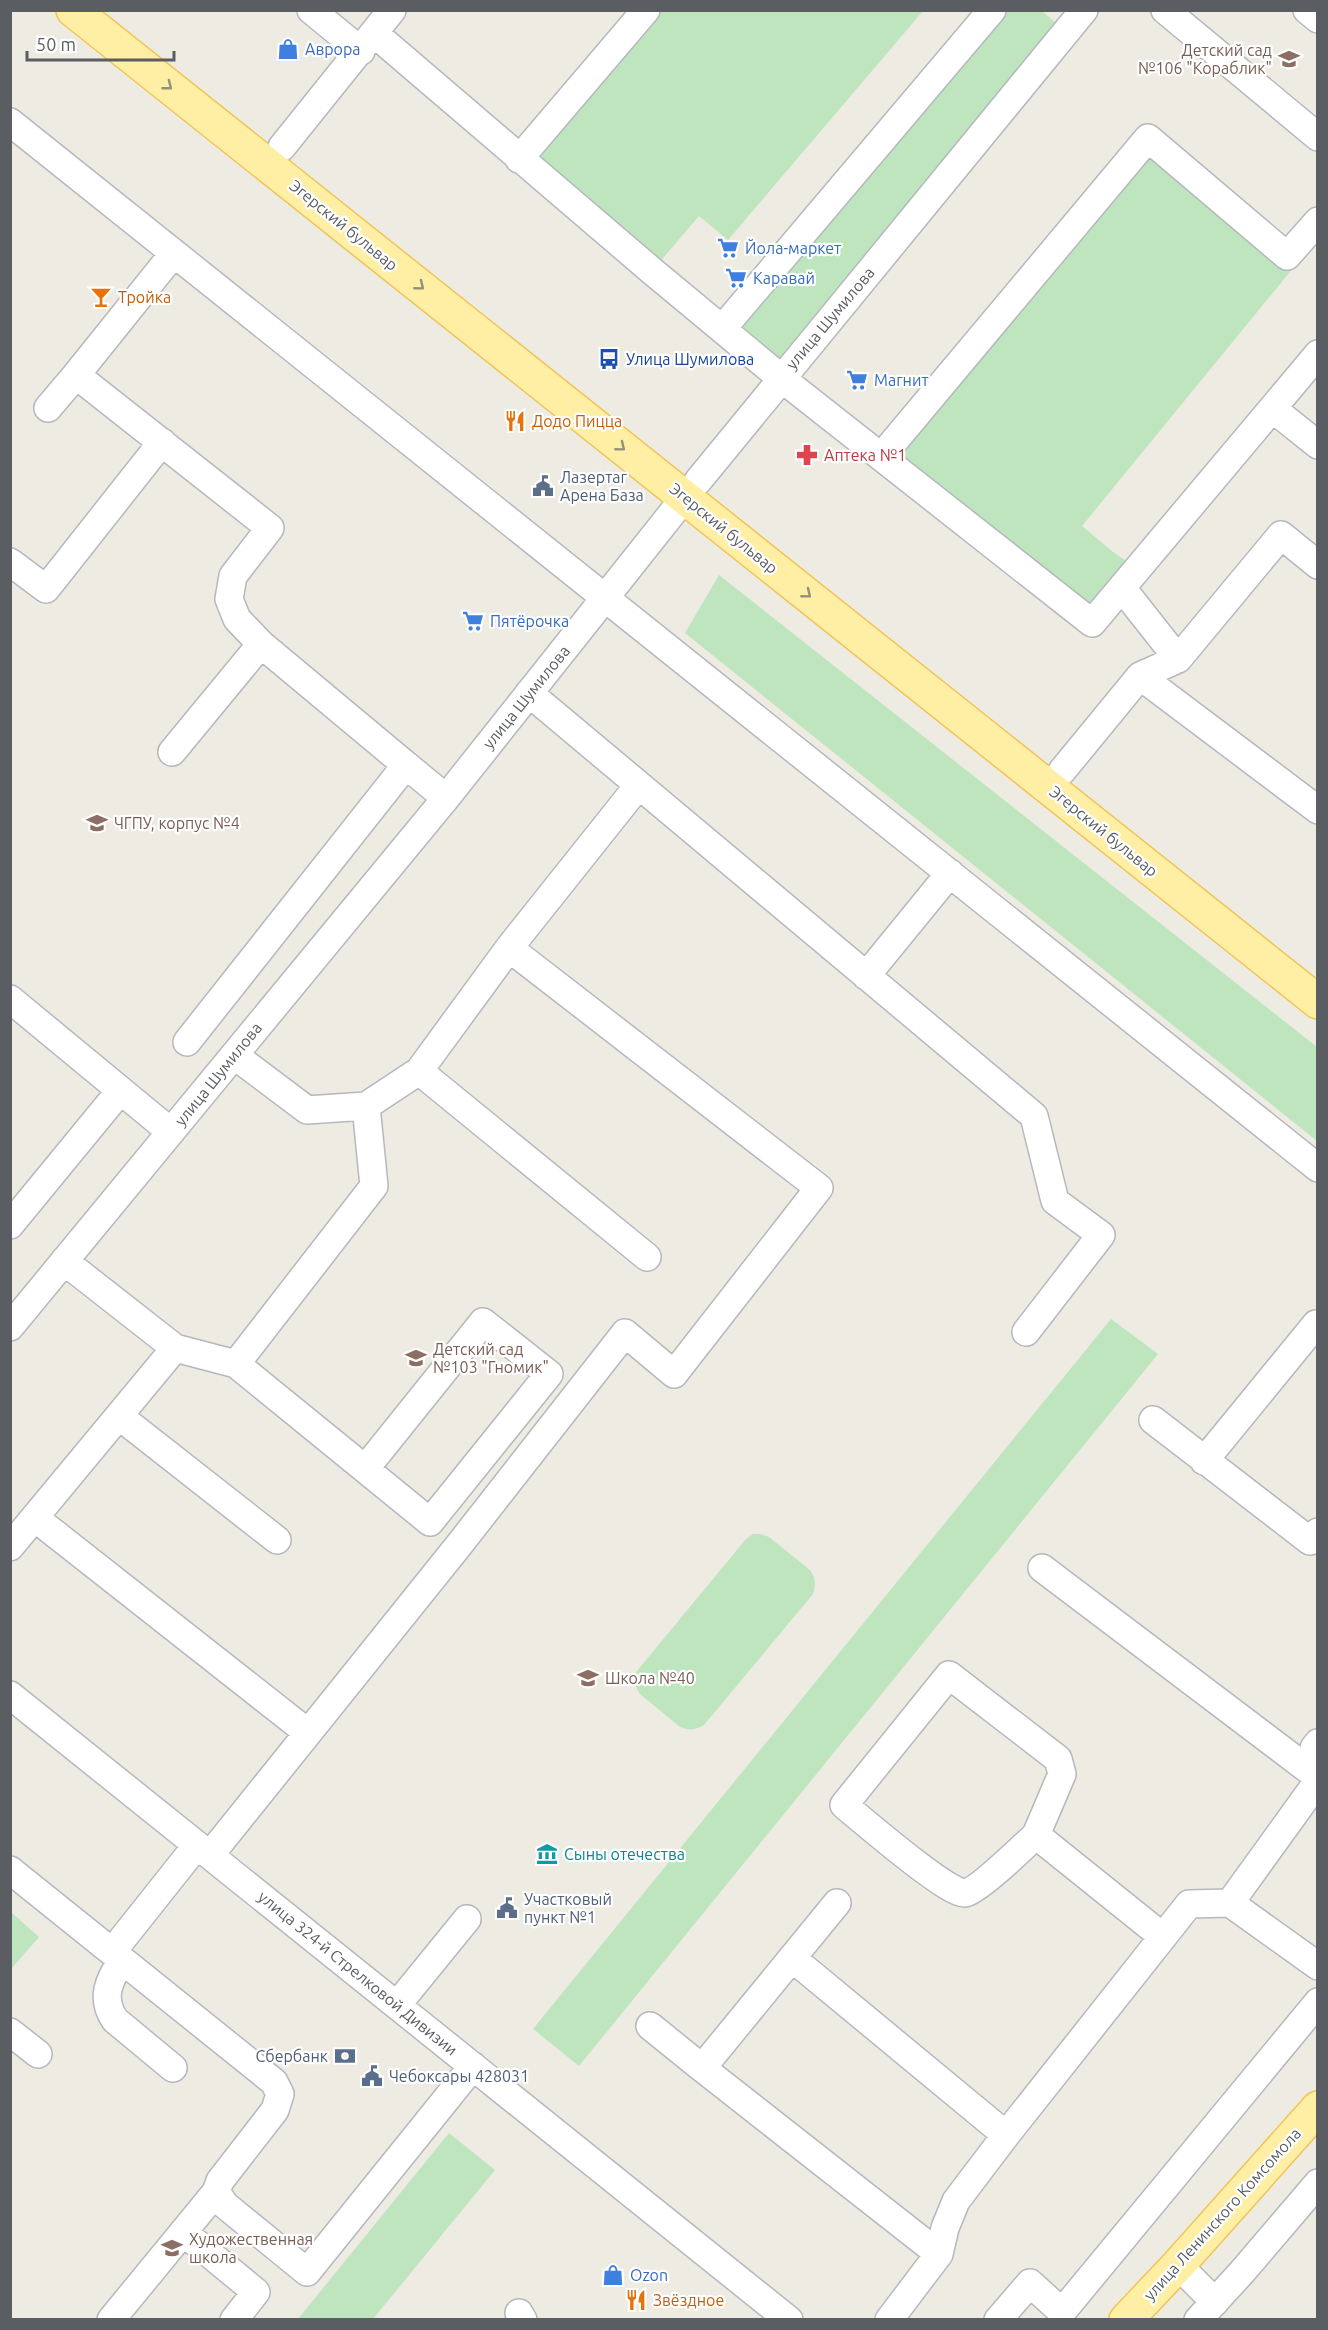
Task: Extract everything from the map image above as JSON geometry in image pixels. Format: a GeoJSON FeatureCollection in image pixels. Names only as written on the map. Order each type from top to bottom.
{"type":"FeatureCollection","features":[{"type":"Feature","properties":{"kind":"main road","name":"Эгерский бульвар"},"geometry":{"type":"LineString","coordinates":[[73,10],[275,156]]}},
{"type":"Feature","properties":{"kind":"main road","name":"Эгерский бульвар"},"geometry":{"type":"LineString","coordinates":[[106,10],[275,156],[1055,779],[1317,977]]}},
{"type":"Feature","properties":{"kind":"main road","name":"Эгерский бульвар"},"geometry":{"type":"LineString","coordinates":[[1055,779],[1317,1002]]}},
{"type":"Feature","properties":{"kind":"main road","name":"улица Ленинского Комсомола"},"geometry":{"type":"LineString","coordinates":[[1126,2319],[1178,2265],[1317,2108]]}},
{"type":"Feature","properties":{"kind":"street"},"geometry":{"type":"LineString","coordinates":[[310,10],[368,42],[519,159],[781,378],[1092,623],[1317,354]]}},
{"type":"Feature","properties":{"kind":"street"},"geometry":{"type":"LineString","coordinates":[[275,156],[392,10]]}},
{"type":"Feature","properties":{"kind":"street"},"geometry":{"type":"LineString","coordinates":[[519,159],[646,10]]}},
{"type":"Feature","properties":{"kind":"street"},"geometry":{"type":"LineString","coordinates":[[722,329],[992,10]]}},
{"type":"Feature","properties":{"kind":"street"},"geometry":{"type":"LineString","coordinates":[[1165,10],[1315,131]]}},
{"type":"Feature","properties":{"kind":"street"},"geometry":{"type":"LineString","coordinates":[[1307,10],[1317,20]]}},
{"type":"Feature","properties":{"kind":"street","name":"улица Шумилова"},"geometry":{"type":"LineString","coordinates":[[14,1316],[64,1261],[446,798],[1072,15]]}},
{"type":"Feature","properties":{"kind":"street"},"geometry":{"type":"LineString","coordinates":[[10,122],[1317,1168]]}},
{"type":"Feature","properties":{"kind":"street"},"geometry":{"type":"LineString","coordinates":[[881,457],[1148,138],[1287,256],[1317,221]]}},
{"type":"Feature","properties":{"kind":"street"},"geometry":{"type":"LineString","coordinates":[[48,408],[174,253]]}},
{"type":"Feature","properties":{"kind":"street"},"geometry":{"type":"LineString","coordinates":[[76,375],[270,528],[233,576],[229,599],[237,619],[261,644],[446,798]]}},
{"type":"Feature","properties":{"kind":"street"},"geometry":{"type":"LineString","coordinates":[[1273,409],[1317,445]]}},
{"type":"Feature","properties":{"kind":"street"},"geometry":{"type":"LineString","coordinates":[[10,562],[46,589],[96,508],[162,442]]}},
{"type":"Feature","properties":{"kind":"street"},"geometry":{"type":"LineString","coordinates":[[1055,779],[1140,676],[1178,659],[1281,535],[1317,565]]}},
{"type":"Feature","properties":{"kind":"street"},"geometry":{"type":"LineString","coordinates":[[1122,588],[1178,659]]}},
{"type":"Feature","properties":{"kind":"street"},"geometry":{"type":"LineString","coordinates":[[172,752],[261,644]]}},
{"type":"Feature","properties":{"kind":"street"},"geometry":{"type":"LineString","coordinates":[[1140,676],[1317,810]]}},
{"type":"Feature","properties":{"kind":"street"},"geometry":{"type":"LineString","coordinates":[[529,693],[1034,1116],[1055,1201],[1101,1235],[1026,1332]]}},
{"type":"Feature","properties":{"kind":"street"},"geometry":{"type":"LineString","coordinates":[[187,1042],[406,765]]}},
{"type":"Feature","properties":{"kind":"street"},"geometry":{"type":"LineString","coordinates":[[234,1055],[307,1110],[366,1106],[419,1071],[509,948],[638,786]]}},
{"type":"Feature","properties":{"kind":"street"},"geometry":{"type":"LineString","coordinates":[[866,976],[950,873]]}},
{"type":"Feature","properties":{"kind":"street"},"geometry":{"type":"LineString","coordinates":[[173,2068],[115,2020],[108,2010],[106,1998],[117,1956],[204,1850],[307,1732],[459,1545],[625,1333],[674,1374],[819,1188],[509,948]]}},
{"type":"Feature","properties":{"kind":"street"},"geometry":{"type":"LineString","coordinates":[[10,999],[171,1132]]}},
{"type":"Feature","properties":{"kind":"street"},"geometry":{"type":"LineString","coordinates":[[419,1071],[647,1257]]}},
{"type":"Feature","properties":{"kind":"street"},"geometry":{"type":"LineString","coordinates":[[10,1225],[120,1091]]}},
{"type":"Feature","properties":{"kind":"street"},"geometry":{"type":"LineString","coordinates":[[236,1364],[374,1186],[366,1106]]}},
{"type":"Feature","properties":{"kind":"street"},"geometry":{"type":"LineString","coordinates":[[64,1261],[175,1348],[236,1364],[459,1545]]}},
{"type":"Feature","properties":{"kind":"street"},"geometry":{"type":"LineString","coordinates":[[364,1469],[483,1322],[549,1374],[430,1522]]}},
{"type":"Feature","properties":{"kind":"street"},"geometry":{"type":"LineString","coordinates":[[1204,1461],[1317,1325]]}},
{"type":"Feature","properties":{"kind":"street"},"geometry":{"type":"LineString","coordinates":[[10,1547],[175,1348]]}},
{"type":"Feature","properties":{"kind":"street"},"geometry":{"type":"LineString","coordinates":[[119,1416],[277,1540]]}},
{"type":"Feature","properties":{"kind":"street"},"geometry":{"type":"LineString","coordinates":[[1153,1420],[1310,1541],[1317,1532]]}},
{"type":"Feature","properties":{"kind":"street"},"geometry":{"type":"LineString","coordinates":[[35,1518],[307,1732]]}},
{"type":"Feature","properties":{"kind":"street"},"geometry":{"type":"LineString","coordinates":[[1042,1568],[1317,1779],[1230,1903]]}},
{"type":"Feature","properties":{"kind":"street"},"geometry":{"type":"LineString","coordinates":[[949,1675],[1058,1759],[1062,1774],[1036,1835],[982,1883],[968,1893],[958,1893],[929,1873],[844,1805],[949,1675]]}},
{"type":"Feature","properties":{"kind":"street","name":"улица 324-й Стрелковой Дивизии"},"geometry":{"type":"LineString","coordinates":[[10,1695],[789,2319]]}},
{"type":"Feature","properties":{"kind":"street"},"geometry":{"type":"LineString","coordinates":[[1317,1743],[1314,1748],[1317,1769]]}},
{"type":"Feature","properties":{"kind":"street"},"geometry":{"type":"LineString","coordinates":[[1036,1835],[1163,1937]]}},
{"type":"Feature","properties":{"kind":"street"},"geometry":{"type":"LineString","coordinates":[[10,1870],[274,2082],[280,2094],[275,2110],[220,2181],[216,2192],[111,2319]]}},
{"type":"Feature","properties":{"kind":"street"},"geometry":{"type":"LineString","coordinates":[[702,2068],[837,1903]]}},
{"type":"Feature","properties":{"kind":"street"},"geometry":{"type":"LineString","coordinates":[[889,2319],[939,2254],[945,2228],[956,2201],[1189,1904],[1230,1903],[1317,1966]]}},
{"type":"Feature","properties":{"kind":"street"},"geometry":{"type":"LineString","coordinates":[[398,2005],[467,1919]]}},
{"type":"Feature","properties":{"kind":"street"},"geometry":{"type":"LineString","coordinates":[[792,1958],[1006,2135]]}},
{"type":"Feature","properties":{"kind":"street"},"geometry":{"type":"LineString","coordinates":[[998,2319],[1030,2283],[1066,2315],[1317,2002]]}},
{"type":"Feature","properties":{"kind":"street"},"geometry":{"type":"LineString","coordinates":[[650,2026],[939,2254]]}},
{"type":"Feature","properties":{"kind":"street"},"geometry":{"type":"LineString","coordinates":[[10,2032],[38,2054]]}},
{"type":"Feature","properties":{"kind":"street"},"geometry":{"type":"LineString","coordinates":[[216,2192],[225,2205],[307,2272],[473,2066]]}},
{"type":"Feature","properties":{"kind":"street"},"geometry":{"type":"LineString","coordinates":[[1178,2265],[1206,2311],[1317,2183]]}},
{"type":"Feature","properties":{"kind":"street"},"geometry":{"type":"LineString","coordinates":[[183,2232],[256,2292],[234,2319]]}},
{"type":"Feature","properties":{"kind":"green space"},"geometry":{"type":"Polygon","coordinates":[[[646,11],[923,11],[728,240],[699,216],[652,271],[519,159],[646,11]]]}},
{"type":"Feature","properties":{"kind":"green space"},"geometry":{"type":"Polygon","coordinates":[[[992,11],[1042,11],[1067,32],[781,378],[722,329],[992,11]]]}},
{"type":"Feature","properties":{"kind":"green space"},"geometry":{"type":"Polygon","coordinates":[[[1148,138],[1298,262],[1082,526],[1138,569],[1092,623],[881,457],[1148,138]]]}},
{"type":"Feature","properties":{"kind":"green space"},"geometry":{"type":"Polygon","coordinates":[[[719,575],[1317,1047],[1317,1141],[685,633],[719,575]]]}},
{"type":"Feature","properties":{"kind":"green space"},"geometry":{"type":"Polygon","coordinates":[[[1111,1319],[1158,1354],[579,2066],[533,2029],[1111,1319]]]}},
{"type":"Feature","properties":{"kind":"green space"},"geometry":{"type":"Polygon","coordinates":[[[753,1534],[769,1537],[810,1570],[815,1582],[813,1594],[704,1725],[692,1729],[680,1727],[640,1694],[635,1682],[637,1671],[746,1539],[753,1534]]]}},
{"type":"Feature","properties":{"kind":"green space"},"geometry":{"type":"Polygon","coordinates":[[[11,1912],[39,1937],[12,1968],[10,1966],[11,1912]]]}},
{"type":"Feature","properties":{"kind":"green space"},"geometry":{"type":"Polygon","coordinates":[[[449,2133],[495,2170],[373,2319],[298,2319],[449,2133]]]}},
{"type":"Feature","properties":{"kind":"place","name":"Аврора"},"geometry":{"type":"Point","coordinates":[288,49]}},
{"type":"Feature","properties":{"kind":"place","name":"Детский сад №106 \"Кораблик\""},"geometry":{"type":"Point","coordinates":[1289,59]}},
{"type":"Feature","properties":{"kind":"place","name":"Йола-маркет"},"geometry":{"type":"Point","coordinates":[728,248]}},
{"type":"Feature","properties":{"kind":"place","name":"Каравай"},"geometry":{"type":"Point","coordinates":[736,278]}},
{"type":"Feature","properties":{"kind":"place","name":"Тройка"},"geometry":{"type":"Point","coordinates":[101,297]}},
{"type":"Feature","properties":{"kind":"place","name":"Улица Шумилова"},"geometry":{"type":"Point","coordinates":[609,359]}},
{"type":"Feature","properties":{"kind":"place","name":"Магнит"},"geometry":{"type":"Point","coordinates":[857,380]}},
{"type":"Feature","properties":{"kind":"place","name":"Додо Пицца"},"geometry":{"type":"Point","coordinates":[515,421]}},
{"type":"Feature","properties":{"kind":"place","name":"Аптека №1"},"geometry":{"type":"Point","coordinates":[807,455]}},
{"type":"Feature","properties":{"kind":"place","name":"Лазертаг Арена База"},"geometry":{"type":"Point","coordinates":[543,486]}},
{"type":"Feature","properties":{"kind":"place","name":"Пятёрочка"},"geometry":{"type":"Point","coordinates":[473,621]}},
{"type":"Feature","properties":{"kind":"place","name":"ЧГПУ, корпус №4"},"geometry":{"type":"Point","coordinates":[97,823]}},
{"type":"Feature","properties":{"kind":"place","name":"Детский сад №103 \"Гномик\""},"geometry":{"type":"Point","coordinates":[416,1358]}},
{"type":"Feature","properties":{"kind":"place","name":"Школа №40"},"geometry":{"type":"Point","coordinates":[588,1678]}},
{"type":"Feature","properties":{"kind":"place","name":"Сыны отечества"},"geometry":{"type":"Point","coordinates":[547,1854]}},
{"type":"Feature","properties":{"kind":"place","name":"Участковый пункт №1"},"geometry":{"type":"Point","coordinates":[507,1908]}},
{"type":"Feature","properties":{"kind":"place","name":"Сбербанк"},"geometry":{"type":"Point","coordinates":[345,2056]}},
{"type":"Feature","properties":{"kind":"place","name":"Чебоксары 428031"},"geometry":{"type":"Point","coordinates":[372,2076]}},
{"type":"Feature","properties":{"kind":"place","name":"Художественная школа"},"geometry":{"type":"Point","coordinates":[172,2248]}},
{"type":"Feature","properties":{"kind":"place","name":"Ozon"},"geometry":{"type":"Point","coordinates":[613,2275]}},
{"type":"Feature","properties":{"kind":"place","name":"Звёздное"},"geometry":{"type":"Point","coordinates":[636,2300]}}]}
